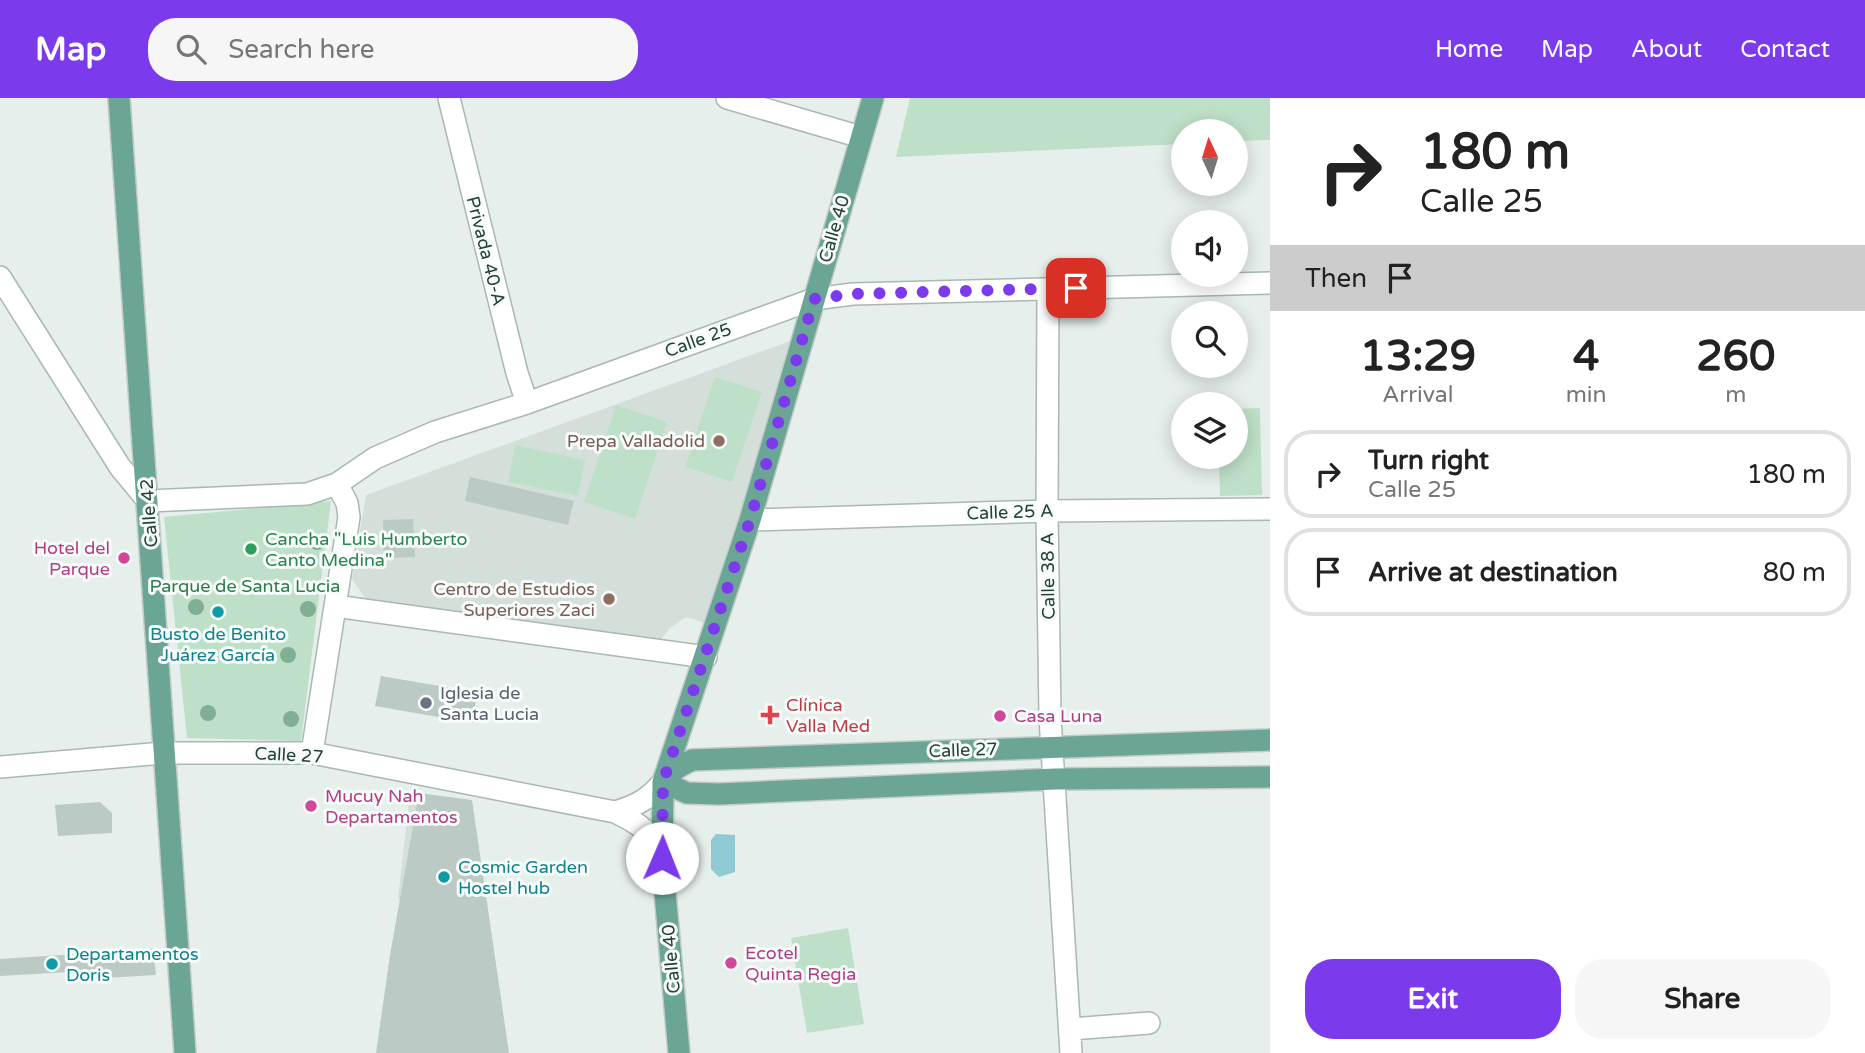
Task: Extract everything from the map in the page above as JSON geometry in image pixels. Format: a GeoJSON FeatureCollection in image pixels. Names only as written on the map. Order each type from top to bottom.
{"type":"FeatureCollection","features":[{"type":"Feature","properties":{"kind":"main road","name":"Calle 42"},"geometry":{"type":"LineString","coordinates":[[119,98],[185,1053]]}},
{"type":"Feature","properties":{"kind":"main road","name":"Calle 40"},"geometry":{"type":"LineString","coordinates":[[679,1053],[662,858],[663,782],[750,520],[873,98]]}},
{"type":"Feature","properties":{"kind":"main road","name":"Calle 27"},"geometry":{"type":"LineString","coordinates":[[1270,740],[692,760],[677,768],[663,782],[687,793],[719,794],[1055,779],[1270,777]]}},
{"type":"Feature","properties":{"kind":"street","name":"Privada 40-A"},"geometry":{"type":"LineString","coordinates":[[449,98],[517,373],[527,403]]}},
{"type":"Feature","properties":{"kind":"street"},"geometry":{"type":"LineString","coordinates":[[727,98],[861,137]]}},
{"type":"Feature","properties":{"kind":"street"},"geometry":{"type":"LineString","coordinates":[[0,277],[120,467],[148,500]]}},
{"type":"Feature","properties":{"kind":"street","name":"Calle 25"},"geometry":{"type":"LineString","coordinates":[[148,500],[307,494],[337,485],[375,458],[435,432],[527,403],[814,299],[853,294],[1270,283]]}},
{"type":"Feature","properties":{"kind":"street","name":"Calle 38 A"},"geometry":{"type":"LineString","coordinates":[[1048,289],[1050,718],[1054,746],[1071,1053]]}},
{"type":"Feature","properties":{"kind":"street"},"geometry":{"type":"LineString","coordinates":[[312,753],[349,517],[347,503],[337,485]]}},
{"type":"Feature","properties":{"kind":"street","name":"Calle 25 A"},"geometry":{"type":"LineString","coordinates":[[750,520],[1047,511],[1270,509]]}},
{"type":"Feature","properties":{"kind":"street"},"geometry":{"type":"LineString","coordinates":[[335,606],[706,657]]}},
{"type":"Feature","properties":{"kind":"street","name":"Calle 27"},"geometry":{"type":"LineString","coordinates":[[0,766],[163,753],[312,753],[615,812],[640,824],[652,836],[662,858]]}},
{"type":"Feature","properties":{"kind":"street","name":"Calle 27"},"geometry":{"type":"LineString","coordinates":[[615,812],[638,806],[663,782]]}},
{"type":"Feature","properties":{"kind":"street"},"geometry":{"type":"LineString","coordinates":[[1070,1029],[1149,1023]]}},
{"type":"Feature","properties":{"kind":"shaded area"},"geometry":{"type":"Polygon","coordinates":[[[790,341],[711,625],[686,617],[670,628],[661,639],[384,609],[365,598],[352,579],[366,495],[790,341]]]}},
{"type":"Feature","properties":{"kind":"shaded area"},"geometry":{"type":"Polygon","coordinates":[[[410,793],[432,810],[418,917],[398,899],[410,793]]]}},
{"type":"Feature","properties":{"kind":"green space"},"geometry":{"type":"Polygon","coordinates":[[[910,98],[1270,98],[1270,140],[1248,141],[1248,119],[1171,119],[1171,145],[896,157],[910,98]]]}},
{"type":"Feature","properties":{"kind":"green space"},"geometry":{"type":"Polygon","coordinates":[[[715,377],[762,392],[732,482],[685,467],[715,377]]]}},
{"type":"Feature","properties":{"kind":"green space"},"geometry":{"type":"Polygon","coordinates":[[[616,405],[667,422],[635,519],[584,502],[616,405]]]}},
{"type":"Feature","properties":{"kind":"green space"},"geometry":{"type":"Polygon","coordinates":[[[1248,408],[1260,408],[1262,495],[1220,496],[1219,469],[1248,469],[1248,408]]]}},
{"type":"Feature","properties":{"kind":"green space"},"geometry":{"type":"Polygon","coordinates":[[[515,445],[585,460],[578,496],[508,482],[515,445]]]}},
{"type":"Feature","properties":{"kind":"green space","name":"Parque de Santa Lucia"},"geometry":{"type":"Polygon","coordinates":[[[331,501],[301,741],[187,738],[164,517],[331,501]]]}},
{"type":"Feature","properties":{"kind":"green space"},"geometry":{"type":"Polygon","coordinates":[[[848,928],[864,1024],[807,1033],[791,938],[848,928]]]}},
{"type":"Feature","properties":{"kind":"water"},"geometry":{"type":"Polygon","coordinates":[[[716,834],[735,835],[735,872],[719,877],[711,869],[711,840],[716,834]]]}},
{"type":"Feature","properties":{"kind":"building"},"geometry":{"type":"Polygon","coordinates":[[[470,477],[574,501],[568,525],[465,501],[470,477]]]}},
{"type":"Feature","properties":{"kind":"building"},"geometry":{"type":"Polygon","coordinates":[[[413,519],[415,557],[384,558],[383,520],[413,519]]]}},
{"type":"Feature","properties":{"kind":"building","name":"Iglesia de Santa Lucia"},"geometry":{"type":"Polygon","coordinates":[[[381,676],[457,689],[456,696],[476,699],[473,723],[375,706],[381,676]]]}},
{"type":"Feature","properties":{"kind":"building","name":"Cosmic Garden Hostel hub"},"geometry":{"type":"Polygon","coordinates":[[[419,793],[472,800],[509,1053],[376,1053],[390,955],[419,793]]]}},
{"type":"Feature","properties":{"kind":"building"},"geometry":{"type":"Polygon","coordinates":[[[100,802],[112,813],[112,833],[58,836],[55,805],[100,802]]]}},
{"type":"Feature","properties":{"kind":"building"},"geometry":{"type":"Polygon","coordinates":[[[153,949],[156,975],[105,978],[105,970],[0,976],[0,959],[153,949]]]}},
{"type":"Feature","properties":{"kind":"place","name":"Prepa Valladolid"},"geometry":{"type":"Point","coordinates":[719,441]}},
{"type":"Feature","properties":{"kind":"place","name":"Cancha \"Luis Humberto Canto Medina\""},"geometry":{"type":"Point","coordinates":[251,549]}},
{"type":"Feature","properties":{"kind":"place","name":"Hotel del Parque"},"geometry":{"type":"Point","coordinates":[124,558]}},
{"type":"Feature","properties":{"kind":"place","name":"Centro de Estudios Superiores Zaci"},"geometry":{"type":"Point","coordinates":[609,599]}},
{"type":"Feature","properties":{"kind":"place","name":"Busto de Benito Juárez García"},"geometry":{"type":"Point","coordinates":[218,612]}},
{"type":"Feature","properties":{"kind":"place","name":"Iglesia de Santa Lucia"},"geometry":{"type":"Point","coordinates":[426,703]}},
{"type":"Feature","properties":{"kind":"place","name":"Clínica Valla Med"},"geometry":{"type":"Point","coordinates":[770,715]}},
{"type":"Feature","properties":{"kind":"place","name":"Casa Luna"},"geometry":{"type":"Point","coordinates":[1000,716]}},
{"type":"Feature","properties":{"kind":"place","name":"Mucuy Nah Departamentos"},"geometry":{"type":"Point","coordinates":[311,806]}},
{"type":"Feature","properties":{"kind":"place","name":"Cosmic Garden Hostel hub"},"geometry":{"type":"Point","coordinates":[444,877]}},
{"type":"Feature","properties":{"kind":"place","name":"Ecotel Quinta Regia"},"geometry":{"type":"Point","coordinates":[731,963]}},
{"type":"Feature","properties":{"kind":"place","name":"Departamentos Doris"},"geometry":{"type":"Point","coordinates":[52,964]}},
{"type":"Feature","properties":{"kind":"route"},"geometry":{"type":"LineString","coordinates":[[662,858],[663,782],[750,520],[814,299],[853,294],[1076,288]]}}]}
